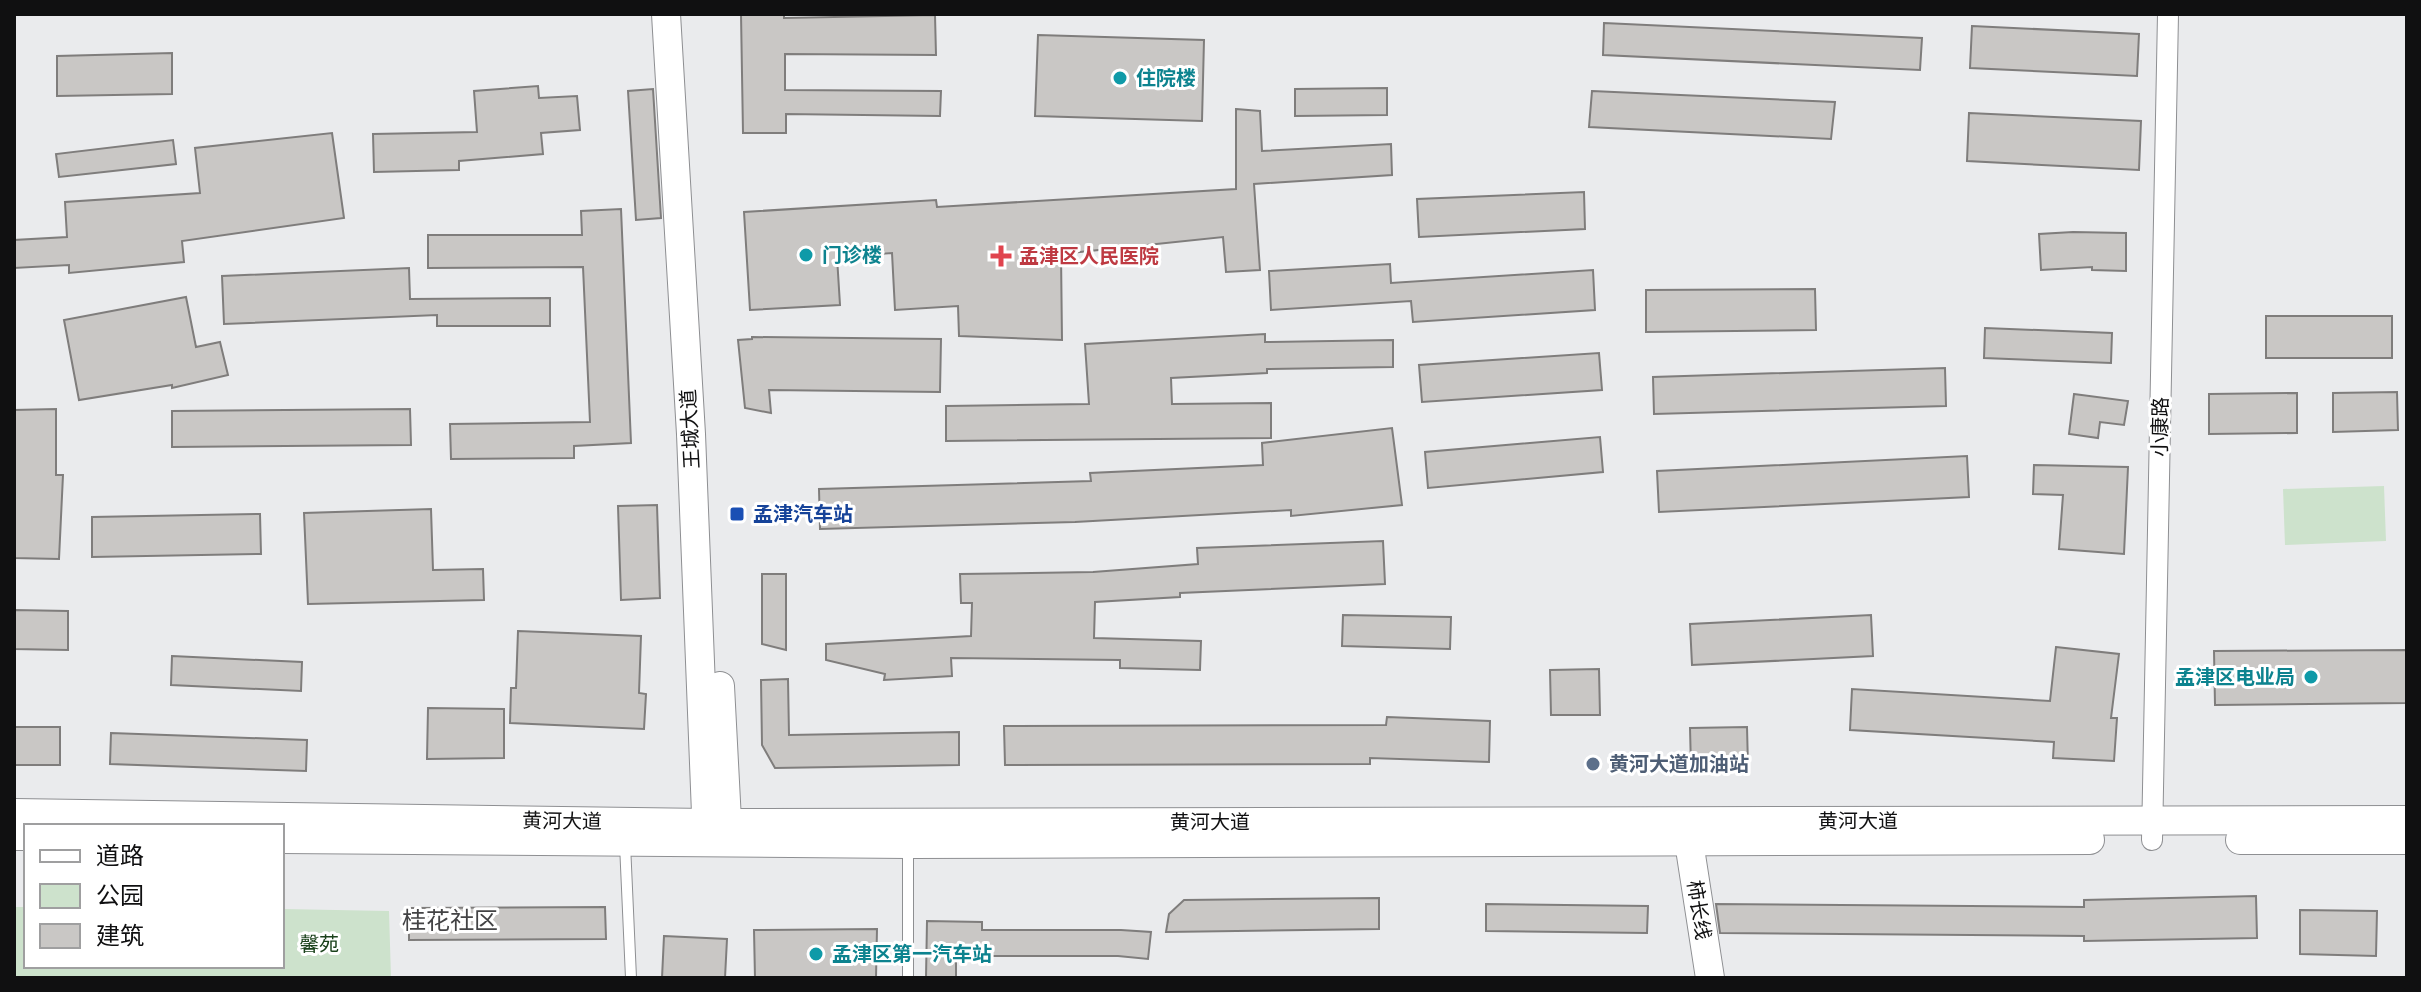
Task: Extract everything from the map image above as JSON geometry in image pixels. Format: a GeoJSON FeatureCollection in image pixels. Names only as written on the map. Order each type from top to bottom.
{"type":"FeatureCollection","features":[{"type":"Feature","properties":{"kind":"main road","name":"王城大道"},"geometry":{"type":"LineString","coordinates":[[666,14],[718,833]]}},
{"type":"Feature","properties":{"kind":"main road","name":"王城大道"},"geometry":{"type":"LineString","coordinates":[[681,14],[718,833]]}},
{"type":"Feature","properties":{"kind":"main road","name":"黄河大道"},"geometry":{"type":"LineString","coordinates":[[14,813],[718,833],[2407,820]]}},
{"type":"Feature","properties":{"kind":"main road","name":"黄河大道"},"geometry":{"type":"LineString","coordinates":[[284,839],[625,832]]}},
{"type":"Feature","properties":{"kind":"main road","name":"黄河大道"},"geometry":{"type":"LineString","coordinates":[[908,833],[1689,842],[2407,840]]}},
{"type":"Feature","properties":{"kind":"main road","name":"柿长线"},"geometry":{"type":"LineString","coordinates":[[1689,842],[1710,978]]}},
{"type":"Feature","properties":{"kind":"street","name":"小康路"},"geometry":{"type":"LineString","coordinates":[[2152,840],[2168,14]]}},
{"type":"Feature","properties":{"kind":"lane"},"geometry":{"type":"LineString","coordinates":[[625,832],[631,978]]}},
{"type":"Feature","properties":{"kind":"lane"},"geometry":{"type":"LineString","coordinates":[[908,833],[908,978]]}},
{"type":"Feature","properties":{"kind":"green space"},"geometry":{"type":"Polygon","coordinates":[[[2384,486],[2386,541],[2285,545],[2283,489],[2384,486]]]}},
{"type":"Feature","properties":{"kind":"green space","name":"馨苑"},"geometry":{"type":"Polygon","coordinates":[[[14,907],[24,907],[24,968],[284,968],[284,909],[389,911],[391,978],[14,978],[14,907]]]}},
{"type":"Feature","properties":{"kind":"building"},"geometry":{"type":"Polygon","coordinates":[[[741,14],[784,14],[784,18],[935,15],[936,55],[785,54],[785,90],[941,91],[940,116],[786,114],[786,133],[743,133],[741,14]]]}},
{"type":"Feature","properties":{"kind":"building"},"geometry":{"type":"Polygon","coordinates":[[[1604,23],[1922,38],[1920,70],[1603,55],[1604,23]]]}},
{"type":"Feature","properties":{"kind":"building"},"geometry":{"type":"Polygon","coordinates":[[[1972,26],[2139,34],[2137,76],[1970,68],[1972,26]]]}},
{"type":"Feature","properties":{"kind":"building","name":"住院楼"},"geometry":{"type":"Polygon","coordinates":[[[1038,35],[1204,40],[1202,121],[1035,116],[1038,35]]]}},
{"type":"Feature","properties":{"kind":"building"},"geometry":{"type":"Polygon","coordinates":[[[172,53],[172,94],[57,96],[57,56],[172,53]]]}},
{"type":"Feature","properties":{"kind":"building"},"geometry":{"type":"Polygon","coordinates":[[[538,86],[539,98],[577,96],[580,130],[541,133],[543,154],[459,161],[459,170],[374,172],[373,134],[477,132],[474,91],[538,86]]]}},
{"type":"Feature","properties":{"kind":"building"},"geometry":{"type":"Polygon","coordinates":[[[1387,88],[1387,115],[1295,116],[1295,89],[1387,88]]]}},
{"type":"Feature","properties":{"kind":"building"},"geometry":{"type":"Polygon","coordinates":[[[653,89],[661,218],[636,220],[628,91],[653,89]]]}},
{"type":"Feature","properties":{"kind":"building"},"geometry":{"type":"Polygon","coordinates":[[[1592,91],[1835,102],[1831,139],[1589,127],[1592,91]]]}},
{"type":"Feature","properties":{"kind":"building"},"geometry":{"type":"Polygon","coordinates":[[[1236,109],[1260,111],[1262,151],[1391,144],[1392,175],[1254,184],[1260,270],[1226,272],[1223,237],[1061,254],[1062,340],[959,336],[958,306],[895,310],[892,253],[837,257],[840,305],[750,310],[744,212],[936,200],[937,207],[1236,189],[1236,109]]]}},
{"type":"Feature","properties":{"kind":"building"},"geometry":{"type":"Polygon","coordinates":[[[1969,113],[2141,121],[2139,170],[1967,161],[1969,113]]]}},
{"type":"Feature","properties":{"kind":"building"},"geometry":{"type":"Polygon","coordinates":[[[332,133],[344,218],[182,241],[184,262],[69,273],[69,265],[14,268],[14,240],[67,237],[65,202],[200,193],[195,148],[332,133]]]}},
{"type":"Feature","properties":{"kind":"building"},"geometry":{"type":"Polygon","coordinates":[[[173,140],[176,164],[59,177],[56,154],[173,140]]]}},
{"type":"Feature","properties":{"kind":"building"},"geometry":{"type":"Polygon","coordinates":[[[1584,192],[1585,229],[1419,237],[1417,199],[1584,192]]]}},
{"type":"Feature","properties":{"kind":"building"},"geometry":{"type":"Polygon","coordinates":[[[621,209],[631,443],[574,446],[574,458],[451,459],[450,424],[590,422],[583,267],[428,268],[428,235],[582,235],[581,211],[621,209]]]}},
{"type":"Feature","properties":{"kind":"building"},"geometry":{"type":"Polygon","coordinates":[[[2126,233],[2126,271],[2092,270],[2092,267],[2041,270],[2039,234],[2126,233]]]}},
{"type":"Feature","properties":{"kind":"building"},"geometry":{"type":"Polygon","coordinates":[[[1390,264],[1391,283],[1593,270],[1595,310],[1413,322],[1411,301],[1271,310],[1269,271],[1390,264]]]}},
{"type":"Feature","properties":{"kind":"building"},"geometry":{"type":"Polygon","coordinates":[[[409,268],[410,299],[550,298],[550,326],[437,326],[437,315],[224,324],[222,276],[409,268]]]}},
{"type":"Feature","properties":{"kind":"building"},"geometry":{"type":"Polygon","coordinates":[[[1815,289],[1816,330],[1646,332],[1646,290],[1815,289]]]}},
{"type":"Feature","properties":{"kind":"building"},"geometry":{"type":"Polygon","coordinates":[[[186,297],[196,347],[220,342],[228,375],[172,388],[172,385],[79,400],[64,320],[186,297]]]}},
{"type":"Feature","properties":{"kind":"building"},"geometry":{"type":"Polygon","coordinates":[[[2266,316],[2392,316],[2392,358],[2266,358],[2266,316]]]}},
{"type":"Feature","properties":{"kind":"building"},"geometry":{"type":"Polygon","coordinates":[[[1985,328],[2112,333],[2111,363],[1984,358],[1985,328]]]}},
{"type":"Feature","properties":{"kind":"building"},"geometry":{"type":"Polygon","coordinates":[[[1265,334],[1265,342],[1393,340],[1393,367],[1267,369],[1267,373],[1171,378],[1172,404],[1271,403],[1271,438],[946,441],[946,406],[1089,404],[1085,344],[1265,334]]]}},
{"type":"Feature","properties":{"kind":"building"},"geometry":{"type":"Polygon","coordinates":[[[752,337],[941,339],[940,392],[769,390],[771,413],[745,408],[738,340],[752,337]]]}},
{"type":"Feature","properties":{"kind":"building"},"geometry":{"type":"Polygon","coordinates":[[[1599,353],[1602,390],[1422,402],[1419,365],[1599,353]]]}},
{"type":"Feature","properties":{"kind":"building"},"geometry":{"type":"Polygon","coordinates":[[[1945,368],[1946,406],[1654,414],[1653,377],[1945,368]]]}},
{"type":"Feature","properties":{"kind":"building"},"geometry":{"type":"Polygon","coordinates":[[[2397,392],[2398,430],[2333,432],[2333,393],[2397,392]]]}},
{"type":"Feature","properties":{"kind":"building"},"geometry":{"type":"Polygon","coordinates":[[[2297,393],[2297,433],[2209,434],[2209,394],[2297,393]]]}},
{"type":"Feature","properties":{"kind":"building"},"geometry":{"type":"Polygon","coordinates":[[[2074,394],[2128,401],[2124,425],[2100,422],[2098,438],[2069,434],[2074,394]]]}},
{"type":"Feature","properties":{"kind":"building"},"geometry":{"type":"Polygon","coordinates":[[[56,409],[56,475],[63,475],[59,559],[14,558],[14,410],[56,409]]]}},
{"type":"Feature","properties":{"kind":"building"},"geometry":{"type":"Polygon","coordinates":[[[410,409],[411,445],[172,447],[172,411],[410,409]]]}},
{"type":"Feature","properties":{"kind":"building"},"geometry":{"type":"Polygon","coordinates":[[[1392,428],[1402,505],[1291,516],[1291,510],[1075,522],[820,529],[819,489],[1091,481],[1090,473],[1263,465],[1262,443],[1392,428]]]}},
{"type":"Feature","properties":{"kind":"building"},"geometry":{"type":"Polygon","coordinates":[[[1600,437],[1603,472],[1428,488],[1425,452],[1600,437]]]}},
{"type":"Feature","properties":{"kind":"building"},"geometry":{"type":"Polygon","coordinates":[[[1967,456],[1969,497],[1659,512],[1657,471],[1967,456]]]}},
{"type":"Feature","properties":{"kind":"building"},"geometry":{"type":"Polygon","coordinates":[[[2034,465],[2128,467],[2124,554],[2059,549],[2063,495],[2033,494],[2034,465]]]}},
{"type":"Feature","properties":{"kind":"building"},"geometry":{"type":"Polygon","coordinates":[[[657,505],[660,598],[621,600],[618,506],[657,505]]]}},
{"type":"Feature","properties":{"kind":"building"},"geometry":{"type":"Polygon","coordinates":[[[431,509],[433,570],[483,569],[484,600],[308,604],[304,513],[431,509]]]}},
{"type":"Feature","properties":{"kind":"building"},"geometry":{"type":"Polygon","coordinates":[[[260,514],[261,554],[92,557],[92,517],[260,514]]]}},
{"type":"Feature","properties":{"kind":"building"},"geometry":{"type":"Polygon","coordinates":[[[1383,541],[1385,584],[1180,593],[1180,597],[1095,602],[1094,638],[1201,641],[1200,670],[1120,668],[1120,660],[951,658],[952,676],[884,680],[885,674],[826,660],[826,644],[971,636],[972,603],[961,603],[960,574],[1093,572],[1198,564],[1197,548],[1383,541]]]}},
{"type":"Feature","properties":{"kind":"building"},"geometry":{"type":"Polygon","coordinates":[[[762,574],[786,574],[786,650],[762,644],[762,574]]]}},
{"type":"Feature","properties":{"kind":"building"},"geometry":{"type":"Polygon","coordinates":[[[14,610],[68,611],[68,650],[14,649],[14,610]]]}},
{"type":"Feature","properties":{"kind":"building"},"geometry":{"type":"Polygon","coordinates":[[[1343,615],[1451,617],[1450,649],[1342,646],[1343,615]]]}},
{"type":"Feature","properties":{"kind":"building"},"geometry":{"type":"Polygon","coordinates":[[[1871,615],[1873,656],[1692,665],[1690,624],[1871,615]]]}},
{"type":"Feature","properties":{"kind":"building"},"geometry":{"type":"Polygon","coordinates":[[[518,631],[641,636],[639,693],[646,694],[644,729],[510,723],[511,688],[516,688],[518,631]]]}},
{"type":"Feature","properties":{"kind":"building"},"geometry":{"type":"Polygon","coordinates":[[[2056,647],[2119,654],[2111,718],[2117,718],[2114,761],[2053,758],[2054,742],[1850,730],[1852,689],[2050,701],[2056,647]]]}},
{"type":"Feature","properties":{"kind":"building","name":"孟津区电业局"},"geometry":{"type":"Polygon","coordinates":[[[2407,650],[2407,703],[2215,705],[2214,651],[2407,650]]]}},
{"type":"Feature","properties":{"kind":"building"},"geometry":{"type":"Polygon","coordinates":[[[172,656],[302,662],[301,691],[171,685],[172,656]]]}},
{"type":"Feature","properties":{"kind":"building"},"geometry":{"type":"Polygon","coordinates":[[[1599,669],[1600,715],[1551,715],[1550,670],[1599,669]]]}},
{"type":"Feature","properties":{"kind":"building"},"geometry":{"type":"Polygon","coordinates":[[[788,679],[789,735],[959,732],[959,765],[775,768],[762,745],[761,680],[788,679]]]}},
{"type":"Feature","properties":{"kind":"building"},"geometry":{"type":"Polygon","coordinates":[[[428,708],[504,709],[504,758],[427,759],[428,708]]]}},
{"type":"Feature","properties":{"kind":"building"},"geometry":{"type":"Polygon","coordinates":[[[1387,717],[1490,721],[1489,762],[1370,758],[1370,764],[1005,765],[1004,726],[1386,725],[1387,717]]]}},
{"type":"Feature","properties":{"kind":"building"},"geometry":{"type":"Polygon","coordinates":[[[14,727],[60,727],[60,765],[14,765],[14,727]]]}},
{"type":"Feature","properties":{"kind":"building"},"geometry":{"type":"Polygon","coordinates":[[[1747,727],[1748,766],[1691,767],[1690,728],[1747,727]]]}},
{"type":"Feature","properties":{"kind":"building"},"geometry":{"type":"Polygon","coordinates":[[[111,733],[307,740],[306,771],[110,764],[111,733]]]}},
{"type":"Feature","properties":{"kind":"building"},"geometry":{"type":"Polygon","coordinates":[[[2256,896],[2257,938],[2084,941],[2084,936],[1720,933],[1716,904],[2084,907],[2084,900],[2256,896]]]}},
{"type":"Feature","properties":{"kind":"building"},"geometry":{"type":"Polygon","coordinates":[[[1379,898],[1379,929],[1166,932],[1169,914],[1184,900],[1379,898]]]}},
{"type":"Feature","properties":{"kind":"building"},"geometry":{"type":"Polygon","coordinates":[[[1486,904],[1648,906],[1647,933],[1486,931],[1486,904]]]}},
{"type":"Feature","properties":{"kind":"building"},"geometry":{"type":"Polygon","coordinates":[[[605,907],[606,939],[409,940],[409,908],[605,907]]]}},
{"type":"Feature","properties":{"kind":"building"},"geometry":{"type":"Polygon","coordinates":[[[2300,910],[2377,911],[2376,956],[2300,954],[2300,910]]]}},
{"type":"Feature","properties":{"kind":"building"},"geometry":{"type":"Polygon","coordinates":[[[927,921],[982,922],[982,930],[1151,932],[1148,959],[1118,956],[982,956],[982,960],[956,960],[956,978],[926,978],[927,921]]]}},
{"type":"Feature","properties":{"kind":"building","name":"孟津区第一汽车站"},"geometry":{"type":"Polygon","coordinates":[[[877,929],[876,978],[755,978],[754,930],[877,929]]]}},
{"type":"Feature","properties":{"kind":"building"},"geometry":{"type":"Polygon","coordinates":[[[664,936],[727,939],[725,978],[662,978],[664,936]]]}},
{"type":"Feature","properties":{"kind":"place","name":"住院楼"},"geometry":{"type":"Point","coordinates":[1120,78]}},
{"type":"Feature","properties":{"kind":"place","name":"门诊楼"},"geometry":{"type":"Point","coordinates":[806,255]}},
{"type":"Feature","properties":{"kind":"place","name":"孟津区人民医院"},"geometry":{"type":"Point","coordinates":[1001,256]}},
{"type":"Feature","properties":{"kind":"place","name":"孟津汽车站"},"geometry":{"type":"Point","coordinates":[737,514]}},
{"type":"Feature","properties":{"kind":"place","name":"孟津区电业局"},"geometry":{"type":"Point","coordinates":[2311,677]}},
{"type":"Feature","properties":{"kind":"place","name":"黄河大道加油站"},"geometry":{"type":"Point","coordinates":[1593,764]}},
{"type":"Feature","properties":{"kind":"place","name":"孟津区第一汽车站"},"geometry":{"type":"Point","coordinates":[816,954]}},
{"type":"Feature","properties":{"kind":"district","name":"桂花社区"},"geometry":{"type":"Point","coordinates":[450,921]}}]}
